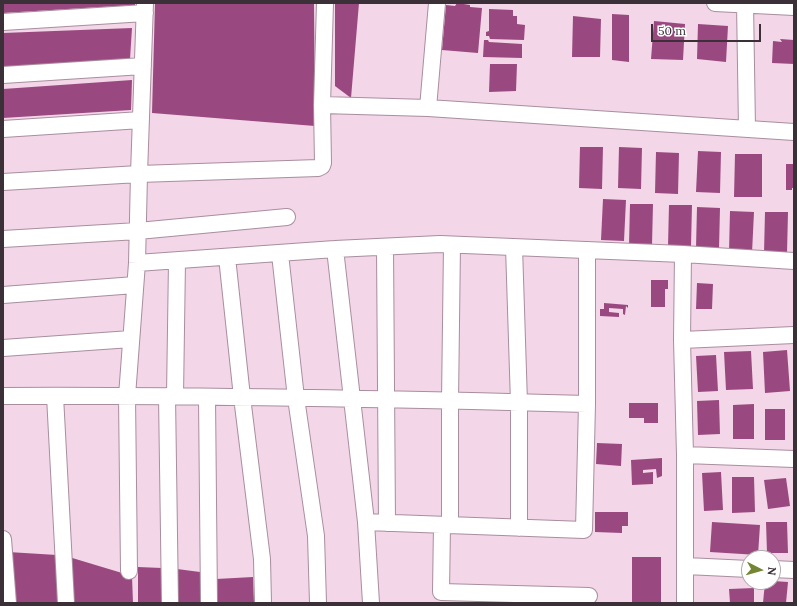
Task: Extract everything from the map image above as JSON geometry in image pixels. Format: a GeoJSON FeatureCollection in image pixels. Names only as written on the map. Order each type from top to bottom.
{"type":"FeatureCollection","features":[{"type":"Feature","properties":{"kind":"street"},"geometry":{"type":"LineString","coordinates":[[3,182],[139,174],[318,168],[322,166],[325,3]]}},
{"type":"Feature","properties":{"kind":"street"},"geometry":{"type":"LineString","coordinates":[[428,108],[437,3]]}},
{"type":"Feature","properties":{"kind":"street"},"geometry":{"type":"LineString","coordinates":[[715,3],[794,7]]}},
{"type":"Feature","properties":{"kind":"street"},"geometry":{"type":"LineString","coordinates":[[745,4],[747,129]]}},
{"type":"Feature","properties":{"kind":"street"},"geometry":{"type":"LineString","coordinates":[[3,22],[145,8],[137,263],[127,396],[129,571]]}},
{"type":"Feature","properties":{"kind":"street"},"geometry":{"type":"LineString","coordinates":[[3,75],[143,66]]}},
{"type":"Feature","properties":{"kind":"street"},"geometry":{"type":"LineString","coordinates":[[322,105],[428,108],[794,132]]}},
{"type":"Feature","properties":{"kind":"street"},"geometry":{"type":"LineString","coordinates":[[3,130],[141,120]]}},
{"type":"Feature","properties":{"kind":"street"},"geometry":{"type":"LineString","coordinates":[[3,239],[138,231],[287,217]]}},
{"type":"Feature","properties":{"kind":"street"},"geometry":{"type":"LineString","coordinates":[[137,263],[335,249],[452,245],[684,254],[794,261]]}},
{"type":"Feature","properties":{"kind":"street"},"geometry":{"type":"LineString","coordinates":[[452,245],[450,401],[446,525],[441,592],[518,598],[588,596]]}},
{"type":"Feature","properties":{"kind":"street"},"geometry":{"type":"LineString","coordinates":[[385,247],[387,523]]}},
{"type":"Feature","properties":{"kind":"street"},"geometry":{"type":"LineString","coordinates":[[514,247],[520,403],[519,528]]}},
{"type":"Feature","properties":{"kind":"street"},"geometry":{"type":"LineString","coordinates":[[335,249],[366,522],[370,603]]}},
{"type":"Feature","properties":{"kind":"street"},"geometry":{"type":"LineString","coordinates":[[366,522],[584,530],[587,404],[587,250]]}},
{"type":"Feature","properties":{"kind":"street"},"geometry":{"type":"LineString","coordinates":[[280,254],[296,398],[316,536],[318,603]]}},
{"type":"Feature","properties":{"kind":"street"},"geometry":{"type":"LineString","coordinates":[[684,254],[682,340],[685,455],[685,603]]}},
{"type":"Feature","properties":{"kind":"street"},"geometry":{"type":"LineString","coordinates":[[227,257],[242,397],[262,559],[263,603]]}},
{"type":"Feature","properties":{"kind":"street"},"geometry":{"type":"LineString","coordinates":[[170,603],[171,396],[177,261]]}},
{"type":"Feature","properties":{"kind":"street"},"geometry":{"type":"LineString","coordinates":[[3,295],[135,285]]}},
{"type":"Feature","properties":{"kind":"street"},"geometry":{"type":"LineString","coordinates":[[682,340],[794,335]]}},
{"type":"Feature","properties":{"kind":"street"},"geometry":{"type":"LineString","coordinates":[[3,348],[131,339]]}},
{"type":"Feature","properties":{"kind":"street"},"geometry":{"type":"LineString","coordinates":[[3,396],[171,396],[587,404]]}},
{"type":"Feature","properties":{"kind":"street"},"geometry":{"type":"LineString","coordinates":[[55,396],[66,603]]}},
{"type":"Feature","properties":{"kind":"street"},"geometry":{"type":"LineString","coordinates":[[207,397],[209,603]]}},
{"type":"Feature","properties":{"kind":"street"},"geometry":{"type":"LineString","coordinates":[[685,455],[794,459]]}},
{"type":"Feature","properties":{"kind":"street"},"geometry":{"type":"LineString","coordinates":[[3,538],[8,603]]}},
{"type":"Feature","properties":{"kind":"street"},"geometry":{"type":"LineString","coordinates":[[686,566],[741,569]]}},
{"type":"Feature","properties":{"kind":"street"},"geometry":{"type":"LineString","coordinates":[[781,569],[794,570]]}},
{"type":"Feature","properties":{"kind":"building"},"geometry":{"type":"Polygon","coordinates":[[[3,3],[135,3],[135,5],[3,13],[3,3]]]}},
{"type":"Feature","properties":{"kind":"building"},"geometry":{"type":"Polygon","coordinates":[[[155,3],[314,3],[315,126],[152,113],[155,3]]]}},
{"type":"Feature","properties":{"kind":"building"},"geometry":{"type":"Polygon","coordinates":[[[335,3],[359,3],[351,98],[335,86],[335,3]]]}},
{"type":"Feature","properties":{"kind":"building"},"geometry":{"type":"Polygon","coordinates":[[[457,3],[470,5],[470,7],[482,8],[478,53],[442,50],[446,5],[455,6],[457,3]]]}},
{"type":"Feature","properties":{"kind":"building"},"geometry":{"type":"Polygon","coordinates":[[[489,9],[513,10],[513,16],[517,16],[517,24],[525,25],[524,40],[490,39],[489,36],[486,36],[486,32],[489,31],[489,9]]]}},
{"type":"Feature","properties":{"kind":"building"},"geometry":{"type":"Polygon","coordinates":[[[612,14],[629,15],[629,62],[612,60],[612,14]]]}},
{"type":"Feature","properties":{"kind":"building"},"geometry":{"type":"Polygon","coordinates":[[[573,16],[601,19],[600,57],[572,57],[573,16]]]}},
{"type":"Feature","properties":{"kind":"building"},"geometry":{"type":"Polygon","coordinates":[[[654,21],[685,24],[683,60],[651,59],[654,21]]]}},
{"type":"Feature","properties":{"kind":"building"},"geometry":{"type":"Polygon","coordinates":[[[698,24],[728,26],[726,62],[697,59],[698,24]]]}},
{"type":"Feature","properties":{"kind":"building"},"geometry":{"type":"Polygon","coordinates":[[[132,28],[130,59],[3,68],[3,33],[132,28]]]}},
{"type":"Feature","properties":{"kind":"building"},"geometry":{"type":"Polygon","coordinates":[[[780,39],[794,40],[794,64],[772,63],[773,41],[782,42],[780,39]]]}},
{"type":"Feature","properties":{"kind":"building"},"geometry":{"type":"Polygon","coordinates":[[[484,40],[488,40],[489,42],[522,44],[522,58],[483,57],[484,40]]]}},
{"type":"Feature","properties":{"kind":"building"},"geometry":{"type":"Polygon","coordinates":[[[490,64],[517,64],[516,91],[489,92],[490,64]]]}},
{"type":"Feature","properties":{"kind":"building"},"geometry":{"type":"Polygon","coordinates":[[[132,80],[131,110],[3,118],[3,89],[132,80]]]}},
{"type":"Feature","properties":{"kind":"building"},"geometry":{"type":"Polygon","coordinates":[[[580,147],[603,147],[602,189],[579,188],[580,147]]]}},
{"type":"Feature","properties":{"kind":"building"},"geometry":{"type":"Polygon","coordinates":[[[619,147],[642,148],[641,189],[618,188],[619,147]]]}},
{"type":"Feature","properties":{"kind":"building"},"geometry":{"type":"Polygon","coordinates":[[[698,151],[721,152],[720,193],[696,192],[698,151]]]}},
{"type":"Feature","properties":{"kind":"building"},"geometry":{"type":"Polygon","coordinates":[[[656,152],[679,153],[678,194],[655,193],[656,152]]]}},
{"type":"Feature","properties":{"kind":"building"},"geometry":{"type":"Polygon","coordinates":[[[735,154],[762,154],[762,197],[734,197],[735,154]]]}},
{"type":"Feature","properties":{"kind":"building"},"geometry":{"type":"Polygon","coordinates":[[[786,164],[794,164],[794,188],[792,188],[792,190],[786,190],[786,164]]]}},
{"type":"Feature","properties":{"kind":"building"},"geometry":{"type":"Polygon","coordinates":[[[603,199],[626,200],[624,241],[601,240],[603,199]]]}},
{"type":"Feature","properties":{"kind":"building"},"geometry":{"type":"Polygon","coordinates":[[[630,204],[653,204],[652,245],[629,245],[630,204]]]}},
{"type":"Feature","properties":{"kind":"building"},"geometry":{"type":"Polygon","coordinates":[[[669,205],[692,205],[691,246],[668,246],[669,205]]]}},
{"type":"Feature","properties":{"kind":"building"},"geometry":{"type":"Polygon","coordinates":[[[697,207],[720,208],[719,249],[696,248],[697,207]]]}},
{"type":"Feature","properties":{"kind":"building"},"geometry":{"type":"Polygon","coordinates":[[[730,211],[754,212],[752,253],[729,252],[730,211]]]}},
{"type":"Feature","properties":{"kind":"building"},"geometry":{"type":"Polygon","coordinates":[[[765,212],[788,212],[787,253],[764,253],[765,212]]]}},
{"type":"Feature","properties":{"kind":"building"},"geometry":{"type":"Polygon","coordinates":[[[651,280],[668,280],[668,289],[665,289],[665,307],[651,307],[651,280]]]}},
{"type":"Feature","properties":{"kind":"building"},"geometry":{"type":"Polygon","coordinates":[[[697,283],[713,284],[712,309],[696,309],[697,283]]]}},
{"type":"Feature","properties":{"kind":"building"},"geometry":{"type":"Polygon","coordinates":[[[604,303],[628,305],[628,308],[626,306],[625,315],[623,314],[623,309],[609,308],[609,312],[619,313],[619,317],[600,316],[600,309],[604,309],[604,303]]]}},
{"type":"Feature","properties":{"kind":"building"},"geometry":{"type":"Polygon","coordinates":[[[787,350],[790,391],[765,393],[763,352],[787,350]]]}},
{"type":"Feature","properties":{"kind":"building"},"geometry":{"type":"Polygon","coordinates":[[[751,351],[753,389],[726,390],[724,352],[751,351]]]}},
{"type":"Feature","properties":{"kind":"building"},"geometry":{"type":"Polygon","coordinates":[[[716,355],[718,391],[698,392],[696,356],[716,355]]]}},
{"type":"Feature","properties":{"kind":"building"},"geometry":{"type":"Polygon","coordinates":[[[719,400],[720,434],[698,435],[697,401],[719,400]]]}},
{"type":"Feature","properties":{"kind":"building"},"geometry":{"type":"Polygon","coordinates":[[[629,403],[658,403],[658,423],[644,423],[644,418],[629,418],[629,403]]]}},
{"type":"Feature","properties":{"kind":"building"},"geometry":{"type":"Polygon","coordinates":[[[754,404],[754,439],[733,439],[733,405],[754,404]]]}},
{"type":"Feature","properties":{"kind":"building"},"geometry":{"type":"Polygon","coordinates":[[[765,409],[785,409],[785,440],[765,440],[765,409]]]}},
{"type":"Feature","properties":{"kind":"building"},"geometry":{"type":"Polygon","coordinates":[[[597,443],[622,444],[621,466],[596,464],[597,443]]]}},
{"type":"Feature","properties":{"kind":"building"},"geometry":{"type":"Polygon","coordinates":[[[662,458],[662,476],[657,478],[656,469],[643,470],[643,473],[653,472],[653,484],[632,485],[631,460],[662,458]]]}},
{"type":"Feature","properties":{"kind":"building"},"geometry":{"type":"Polygon","coordinates":[[[721,472],[723,510],[704,511],[702,473],[721,472]]]}},
{"type":"Feature","properties":{"kind":"building"},"geometry":{"type":"Polygon","coordinates":[[[732,477],[754,477],[755,512],[732,513],[732,477]]]}},
{"type":"Feature","properties":{"kind":"building"},"geometry":{"type":"Polygon","coordinates":[[[786,478],[790,506],[768,509],[764,480],[786,478]]]}},
{"type":"Feature","properties":{"kind":"building"},"geometry":{"type":"Polygon","coordinates":[[[595,512],[628,512],[628,526],[622,526],[622,533],[595,532],[595,512]]]}},
{"type":"Feature","properties":{"kind":"building"},"geometry":{"type":"Polygon","coordinates":[[[712,522],[760,525],[758,550],[741,550],[741,554],[710,552],[712,522]]]}},
{"type":"Feature","properties":{"kind":"building"},"geometry":{"type":"Polygon","coordinates":[[[766,522],[787,522],[788,553],[781,553],[781,550],[767,550],[766,522]]]}},
{"type":"Feature","properties":{"kind":"building"},"geometry":{"type":"Polygon","coordinates":[[[8,552],[57,555],[60,603],[13,603],[8,552]]]}},
{"type":"Feature","properties":{"kind":"building"},"geometry":{"type":"Polygon","coordinates":[[[69,557],[132,576],[133,603],[70,603],[69,557]]]}},
{"type":"Feature","properties":{"kind":"building"},"geometry":{"type":"Polygon","coordinates":[[[632,557],[661,557],[661,603],[632,603],[632,557]]]}},
{"type":"Feature","properties":{"kind":"building"},"geometry":{"type":"Polygon","coordinates":[[[138,567],[162,568],[163,603],[138,603],[138,567]]]}},
{"type":"Feature","properties":{"kind":"building"},"geometry":{"type":"Polygon","coordinates":[[[177,569],[200,572],[202,603],[178,603],[177,569]]]}},
{"type":"Feature","properties":{"kind":"building"},"geometry":{"type":"Polygon","coordinates":[[[253,577],[254,603],[217,603],[216,579],[253,577]]]}},
{"type":"Feature","properties":{"kind":"building"},"geometry":{"type":"Polygon","coordinates":[[[781,582],[788,582],[786,603],[763,603],[764,590],[781,590],[781,582]]]}},
{"type":"Feature","properties":{"kind":"building"},"geometry":{"type":"Polygon","coordinates":[[[729,589],[754,590],[754,603],[730,603],[729,589]]]}}]}
